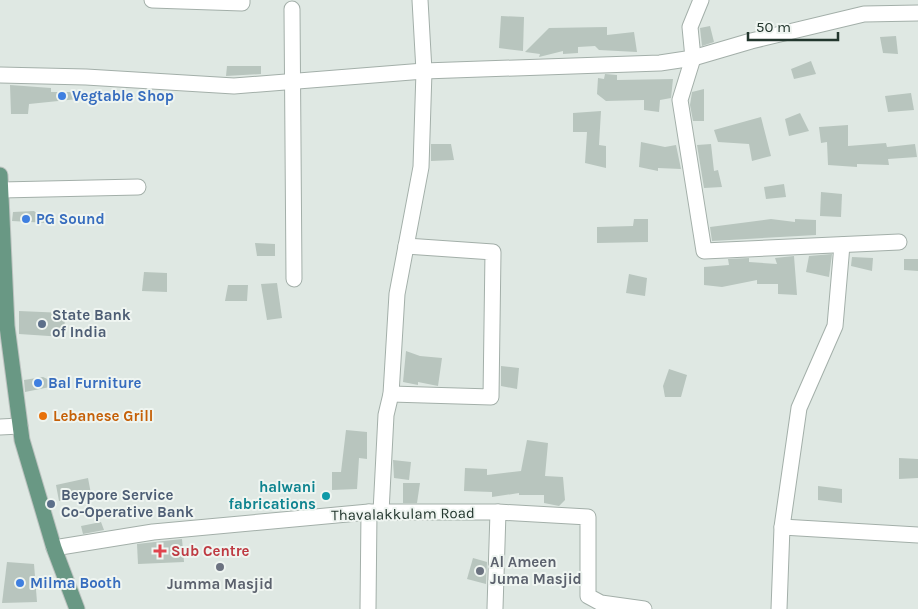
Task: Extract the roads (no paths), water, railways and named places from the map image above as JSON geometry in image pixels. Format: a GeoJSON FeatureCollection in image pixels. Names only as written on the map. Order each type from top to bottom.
{"type":"FeatureCollection","features":[{"type":"Feature","properties":{"kind":"main road"},"geometry":{"type":"LineString","coordinates":[[0,175],[7,326],[22,440],[54,548],[77,609]]}},
{"type":"Feature","properties":{"kind":"street"},"geometry":{"type":"LineString","coordinates":[[152,0],[242,3],[242,0]]}},
{"type":"Feature","properties":{"kind":"street"},"geometry":{"type":"LineString","coordinates":[[368,608],[375,512],[386,415],[391,394],[397,294],[421,167],[424,71],[420,0]]}},
{"type":"Feature","properties":{"kind":"street"},"geometry":{"type":"LineString","coordinates":[[701,0],[690,27],[693,58],[680,100],[704,251],[899,242]]}},
{"type":"Feature","properties":{"kind":"street"},"geometry":{"type":"LineString","coordinates":[[292,9],[294,279]]}},
{"type":"Feature","properties":{"kind":"street"},"geometry":{"type":"LineString","coordinates":[[0,75],[86,77],[234,86],[424,71],[660,64],[693,58],[750,41],[864,14],[918,13]]}},
{"type":"Feature","properties":{"kind":"street"},"geometry":{"type":"LineString","coordinates":[[1,190],[138,187]]}},
{"type":"Feature","properties":{"kind":"street"},"geometry":{"type":"LineString","coordinates":[[778,609],[782,527],[799,408],[835,326],[842,245]]}},
{"type":"Feature","properties":{"kind":"street"},"geometry":{"type":"LineString","coordinates":[[391,394],[491,397],[493,252],[406,246]]}},
{"type":"Feature","properties":{"kind":"street"},"geometry":{"type":"LineString","coordinates":[[0,427],[20,426]]}},
{"type":"Feature","properties":{"kind":"street","name":"Thavalakkulam Road"},"geometry":{"type":"LineString","coordinates":[[54,548],[153,532],[375,512],[498,512],[588,517],[588,596],[601,604],[644,609]]}},
{"type":"Feature","properties":{"kind":"street"},"geometry":{"type":"LineString","coordinates":[[495,608],[498,512]]}},
{"type":"Feature","properties":{"kind":"street"},"geometry":{"type":"LineString","coordinates":[[782,527],[918,535]]}},
{"type":"Feature","properties":{"kind":"place","name":"Vegtable Shop"},"geometry":{"type":"Point","coordinates":[62,96]}},
{"type":"Feature","properties":{"kind":"place","name":"PG Sound"},"geometry":{"type":"Point","coordinates":[26,219]}},
{"type":"Feature","properties":{"kind":"place","name":"State Bank of India"},"geometry":{"type":"Point","coordinates":[42,324]}},
{"type":"Feature","properties":{"kind":"place","name":"Bal Furniture"},"geometry":{"type":"Point","coordinates":[38,383]}},
{"type":"Feature","properties":{"kind":"place","name":"Lebanese Grill"},"geometry":{"type":"Point","coordinates":[43,416]}},
{"type":"Feature","properties":{"kind":"place","name":"halwani fabrications"},"geometry":{"type":"Point","coordinates":[326,496]}},
{"type":"Feature","properties":{"kind":"place","name":"Beypore Service Co-Operative Bank"},"geometry":{"type":"Point","coordinates":[51,504]}},
{"type":"Feature","properties":{"kind":"place","name":"Sub Centre"},"geometry":{"type":"Point","coordinates":[160,551]}},
{"type":"Feature","properties":{"kind":"place","name":"Jumma Masjid"},"geometry":{"type":"Point","coordinates":[220,567]}},
{"type":"Feature","properties":{"kind":"place","name":"Al Ameen Juma Masjid"},"geometry":{"type":"Point","coordinates":[480,571]}},
{"type":"Feature","properties":{"kind":"place","name":"Milma Booth"},"geometry":{"type":"Point","coordinates":[20,583]}}]}
